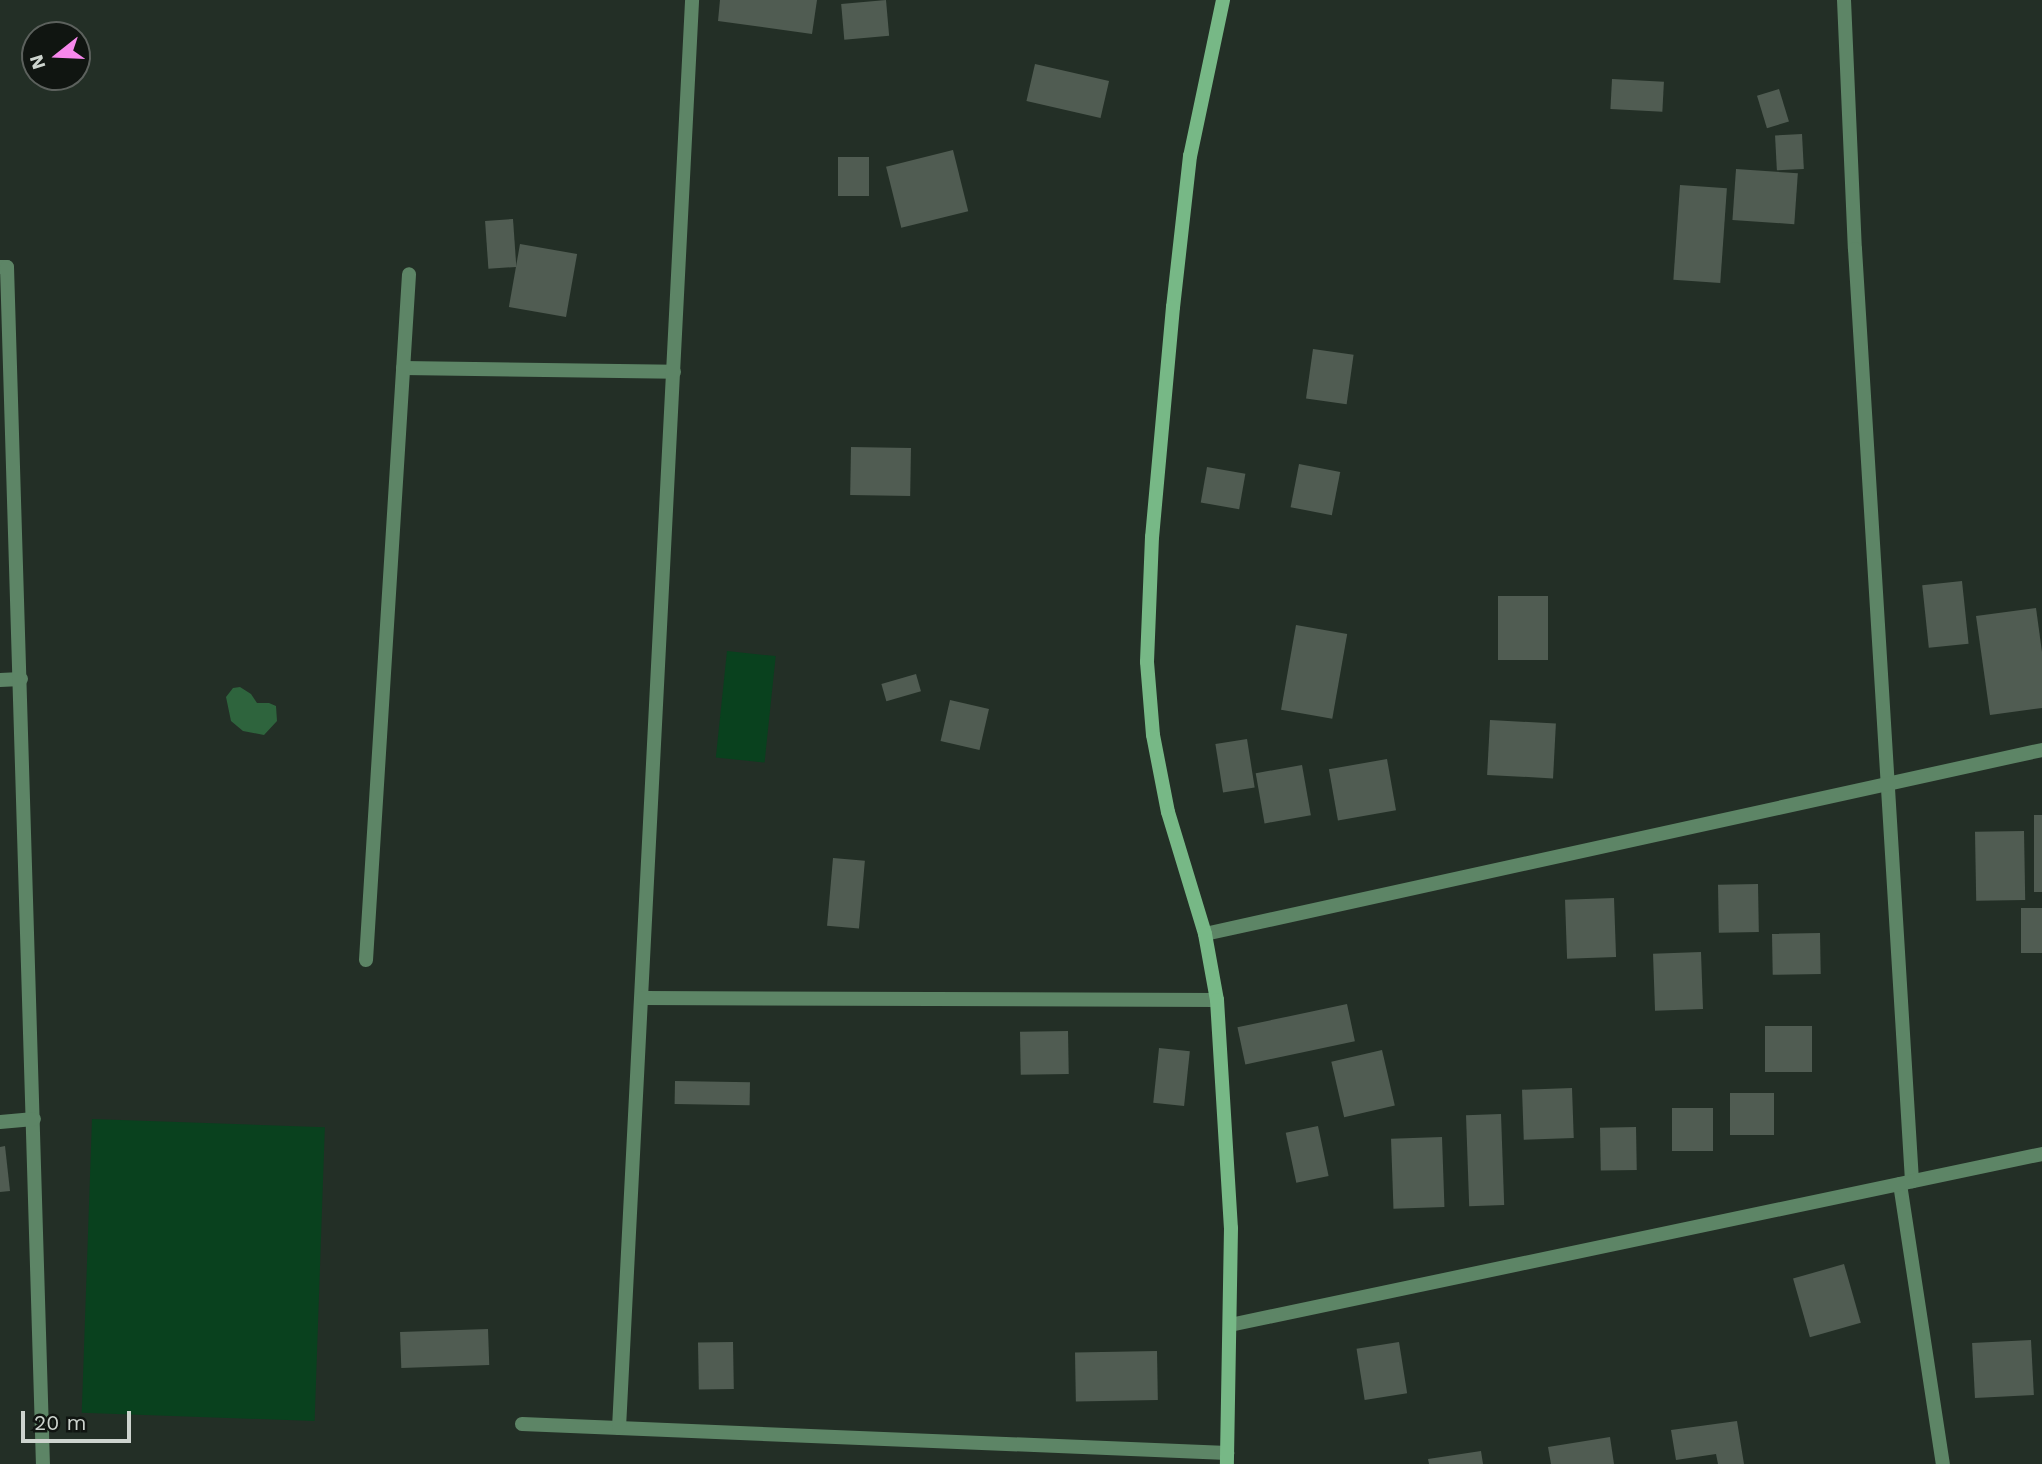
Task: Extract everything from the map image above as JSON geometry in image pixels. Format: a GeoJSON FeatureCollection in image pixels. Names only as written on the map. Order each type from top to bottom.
{"type":"FeatureCollection","features":[{"type":"Feature","properties":{"kind":"street"},"geometry":{"type":"LineString","coordinates":[[619,1428],[692,0]]}},
{"type":"Feature","properties":{"kind":"street"},"geometry":{"type":"LineString","coordinates":[[522,1424],[1227,1458],[1231,1228],[1217,1000],[1205,934],[1168,812],[1153,735],[1147,662],[1152,537],[1190,156],[1223,0]]}},
{"type":"Feature","properties":{"kind":"street"},"geometry":{"type":"LineString","coordinates":[[1844,0],[1854,249],[1887,782],[1906,1183],[1943,1464]]}},
{"type":"Feature","properties":{"kind":"street"},"geometry":{"type":"LineString","coordinates":[[0,267],[8,267],[43,1464]]}},
{"type":"Feature","properties":{"kind":"street"},"geometry":{"type":"LineString","coordinates":[[366,960],[409,274]]}},
{"type":"Feature","properties":{"kind":"street"},"geometry":{"type":"LineString","coordinates":[[403,368],[674,372]]}},
{"type":"Feature","properties":{"kind":"street"},"geometry":{"type":"LineString","coordinates":[[0,680],[20,679]]}},
{"type":"Feature","properties":{"kind":"street"},"geometry":{"type":"LineString","coordinates":[[1205,934],[2042,750]]}},
{"type":"Feature","properties":{"kind":"street"},"geometry":{"type":"LineString","coordinates":[[643,998],[1217,1000]]}},
{"type":"Feature","properties":{"kind":"street"},"geometry":{"type":"LineString","coordinates":[[0,1122],[34,1119]]}},
{"type":"Feature","properties":{"kind":"street"},"geometry":{"type":"LineString","coordinates":[[1230,1325],[2042,1154]]}},
{"type":"Feature","properties":{"kind":"shaded area"},"geometry":{"type":"Polygon","coordinates":[[[727,651],[776,656],[765,763],[716,757],[727,651]]]}},
{"type":"Feature","properties":{"kind":"shaded area"},"geometry":{"type":"Polygon","coordinates":[[[240,687],[251,694],[257,703],[276,706],[277,721],[264,735],[243,731],[231,721],[226,697],[233,688],[240,687]]]}},
{"type":"Feature","properties":{"kind":"shaded area"},"geometry":{"type":"Polygon","coordinates":[[[92,1119],[325,1127],[315,1421],[82,1413],[92,1119]]]}},
{"type":"Feature","properties":{"kind":"building"},"geometry":{"type":"Polygon","coordinates":[[[720,0],[817,0],[812,34],[718,21],[720,0]]]}},
{"type":"Feature","properties":{"kind":"building"},"geometry":{"type":"Polygon","coordinates":[[[886,0],[889,36],[844,40],[841,4],[886,0]]]}},
{"type":"Feature","properties":{"kind":"building"},"geometry":{"type":"Polygon","coordinates":[[[1035,64],[1109,81],[1101,118],[1026,101],[1035,64]]]}},
{"type":"Feature","properties":{"kind":"building"},"geometry":{"type":"Polygon","coordinates":[[[1612,79],[1664,82],[1662,112],[1610,109],[1612,79]]]}},
{"type":"Feature","properties":{"kind":"building"},"geometry":{"type":"Polygon","coordinates":[[[1779,89],[1789,122],[1767,128],[1757,96],[1779,89]]]}},
{"type":"Feature","properties":{"kind":"building"},"geometry":{"type":"Polygon","coordinates":[[[1802,134],[1804,169],[1777,170],[1775,135],[1802,134]]]}},
{"type":"Feature","properties":{"kind":"building"},"geometry":{"type":"Polygon","coordinates":[[[953,150],[968,211],[901,228],[886,167],[953,150]]]}},
{"type":"Feature","properties":{"kind":"building"},"geometry":{"type":"Polygon","coordinates":[[[838,157],[869,157],[869,196],[838,196],[838,157]]]}},
{"type":"Feature","properties":{"kind":"building"},"geometry":{"type":"Polygon","coordinates":[[[1736,169],[1798,173],[1794,224],[1732,220],[1736,169]]]}},
{"type":"Feature","properties":{"kind":"building"},"geometry":{"type":"Polygon","coordinates":[[[1680,185],[1727,188],[1720,283],[1673,280],[1680,185]]]}},
{"type":"Feature","properties":{"kind":"building"},"geometry":{"type":"Polygon","coordinates":[[[513,219],[516,267],[488,269],[485,221],[513,219]]]}},
{"type":"Feature","properties":{"kind":"building"},"geometry":{"type":"Polygon","coordinates":[[[520,244],[577,254],[566,317],[509,307],[520,244]]]}},
{"type":"Feature","properties":{"kind":"building"},"geometry":{"type":"Polygon","coordinates":[[[1313,349],[1354,355],[1347,404],[1306,399],[1313,349]]]}},
{"type":"Feature","properties":{"kind":"building"},"geometry":{"type":"Polygon","coordinates":[[[851,447],[911,448],[910,496],[850,495],[851,447]]]}},
{"type":"Feature","properties":{"kind":"building"},"geometry":{"type":"Polygon","coordinates":[[[1299,464],[1340,472],[1332,515],[1291,507],[1299,464]]]}},
{"type":"Feature","properties":{"kind":"building"},"geometry":{"type":"Polygon","coordinates":[[[1207,467],[1245,474],[1239,509],[1201,502],[1207,467]]]}},
{"type":"Feature","properties":{"kind":"building"},"geometry":{"type":"Polygon","coordinates":[[[1962,581],[1969,644],[1929,648],[1922,585],[1962,581]]]}},
{"type":"Feature","properties":{"kind":"building"},"geometry":{"type":"Polygon","coordinates":[[[1498,596],[1548,596],[1548,660],[1498,660],[1498,596]]]}},
{"type":"Feature","properties":{"kind":"building"},"geometry":{"type":"Polygon","coordinates":[[[2036,608],[2042,652],[2042,708],[1990,715],[1976,616],[2036,608]]]}},
{"type":"Feature","properties":{"kind":"building"},"geometry":{"type":"Polygon","coordinates":[[[1296,625],[1347,634],[1332,719],[1281,710],[1296,625]]]}},
{"type":"Feature","properties":{"kind":"building"},"geometry":{"type":"Polygon","coordinates":[[[916,674],[921,691],[886,701],[881,684],[916,674]]]}},
{"type":"Feature","properties":{"kind":"building"},"geometry":{"type":"Polygon","coordinates":[[[950,700],[989,709],[980,750],[941,741],[950,700]]]}},
{"type":"Feature","properties":{"kind":"building"},"geometry":{"type":"Polygon","coordinates":[[[1490,720],[1556,723],[1553,778],[1487,775],[1490,720]]]}},
{"type":"Feature","properties":{"kind":"building"},"geometry":{"type":"Polygon","coordinates":[[[1247,739],[1255,787],[1223,792],[1215,744],[1247,739]]]}},
{"type":"Feature","properties":{"kind":"building"},"geometry":{"type":"Polygon","coordinates":[[[1387,759],[1396,810],[1338,820],[1329,769],[1387,759]]]}},
{"type":"Feature","properties":{"kind":"building"},"geometry":{"type":"Polygon","coordinates":[[[1302,765],[1311,815],[1265,823],[1256,773],[1302,765]]]}},
{"type":"Feature","properties":{"kind":"building"},"geometry":{"type":"Polygon","coordinates":[[[2034,815],[2042,815],[2042,892],[2034,892],[2034,815]]]}},
{"type":"Feature","properties":{"kind":"building"},"geometry":{"type":"Polygon","coordinates":[[[2024,831],[2025,900],[1976,901],[1975,832],[2024,831]]]}},
{"type":"Feature","properties":{"kind":"building"},"geometry":{"type":"Polygon","coordinates":[[[833,858],[865,861],[859,929],[827,926],[833,858]]]}},
{"type":"Feature","properties":{"kind":"building"},"geometry":{"type":"Polygon","coordinates":[[[1758,884],[1759,932],[1719,933],[1718,885],[1758,884]]]}},
{"type":"Feature","properties":{"kind":"building"},"geometry":{"type":"Polygon","coordinates":[[[1614,898],[1616,957],[1567,959],[1565,900],[1614,898]]]}},
{"type":"Feature","properties":{"kind":"building"},"geometry":{"type":"Polygon","coordinates":[[[2021,908],[2042,908],[2042,953],[2021,953],[2021,908]]]}},
{"type":"Feature","properties":{"kind":"building"},"geometry":{"type":"Polygon","coordinates":[[[1820,933],[1821,974],[1773,975],[1772,934],[1820,933]]]}},
{"type":"Feature","properties":{"kind":"building"},"geometry":{"type":"Polygon","coordinates":[[[1701,952],[1703,1009],[1655,1011],[1653,954],[1701,952]]]}},
{"type":"Feature","properties":{"kind":"building"},"geometry":{"type":"Polygon","coordinates":[[[1347,1004],[1355,1041],[1245,1064],[1237,1027],[1347,1004]]]}},
{"type":"Feature","properties":{"kind":"building"},"geometry":{"type":"Polygon","coordinates":[[[1765,1026],[1812,1026],[1812,1072],[1765,1072],[1765,1026]]]}},
{"type":"Feature","properties":{"kind":"building"},"geometry":{"type":"Polygon","coordinates":[[[1068,1031],[1069,1074],[1021,1075],[1020,1032],[1068,1031]]]}},
{"type":"Feature","properties":{"kind":"building"},"geometry":{"type":"Polygon","coordinates":[[[1159,1048],[1190,1051],[1184,1106],[1153,1103],[1159,1048]]]}},
{"type":"Feature","properties":{"kind":"building"},"geometry":{"type":"Polygon","coordinates":[[[1382,1050],[1395,1106],[1344,1117],[1331,1062],[1382,1050]]]}},
{"type":"Feature","properties":{"kind":"building"},"geometry":{"type":"Polygon","coordinates":[[[675,1081],[750,1082],[750,1105],[675,1104],[675,1081]]]}},
{"type":"Feature","properties":{"kind":"building"},"geometry":{"type":"Polygon","coordinates":[[[1572,1088],[1574,1138],[1524,1140],[1522,1090],[1572,1088]]]}},
{"type":"Feature","properties":{"kind":"building"},"geometry":{"type":"Polygon","coordinates":[[[1730,1093],[1774,1093],[1774,1135],[1730,1135],[1730,1093]]]}},
{"type":"Feature","properties":{"kind":"building"},"geometry":{"type":"Polygon","coordinates":[[[1672,1108],[1713,1108],[1713,1151],[1672,1151],[1672,1108]]]}},
{"type":"Feature","properties":{"kind":"building"},"geometry":{"type":"Polygon","coordinates":[[[1501,1114],[1504,1205],[1469,1206],[1466,1115],[1501,1114]]]}},
{"type":"Feature","properties":{"kind":"building"},"geometry":{"type":"Polygon","coordinates":[[[1318,1126],[1329,1176],[1296,1183],[1286,1133],[1318,1126]]]}},
{"type":"Feature","properties":{"kind":"building"},"geometry":{"type":"Polygon","coordinates":[[[1636,1127],[1637,1170],[1601,1171],[1600,1128],[1636,1127]]]}},
{"type":"Feature","properties":{"kind":"building"},"geometry":{"type":"Polygon","coordinates":[[[1442,1137],[1444,1207],[1393,1209],[1391,1139],[1442,1137]]]}},
{"type":"Feature","properties":{"kind":"building"},"geometry":{"type":"Polygon","coordinates":[[[5,1146],[10,1191],[0,1192],[0,1147],[5,1146]]]}},
{"type":"Feature","properties":{"kind":"building"},"geometry":{"type":"Polygon","coordinates":[[[1844,1264],[1861,1323],[1810,1337],[1793,1279],[1844,1264]]]}},
{"type":"Feature","properties":{"kind":"building"},"geometry":{"type":"Polygon","coordinates":[[[488,1329],[489,1365],[401,1368],[400,1332],[488,1329]]]}},
{"type":"Feature","properties":{"kind":"building"},"geometry":{"type":"Polygon","coordinates":[[[2031,1340],[2034,1395],[1975,1398],[1972,1343],[2031,1340]]]}},
{"type":"Feature","properties":{"kind":"building"},"geometry":{"type":"Polygon","coordinates":[[[733,1342],[734,1389],[699,1390],[698,1343],[733,1342]]]}},
{"type":"Feature","properties":{"kind":"building"},"geometry":{"type":"Polygon","coordinates":[[[1399,1342],[1407,1393],[1365,1400],[1357,1349],[1399,1342]]]}},
{"type":"Feature","properties":{"kind":"building"},"geometry":{"type":"Polygon","coordinates":[[[1157,1351],[1158,1400],[1076,1401],[1075,1352],[1157,1351]]]}},
{"type":"Feature","properties":{"kind":"building"},"geometry":{"type":"Polygon","coordinates":[[[1737,1421],[1744,1464],[1718,1464],[1716,1454],[1676,1460],[1671,1430],[1737,1421]]]}},
{"type":"Feature","properties":{"kind":"building"},"geometry":{"type":"Polygon","coordinates":[[[1610,1437],[1614,1464],[1551,1464],[1548,1447],[1610,1437]]]}},
{"type":"Feature","properties":{"kind":"building"},"geometry":{"type":"Polygon","coordinates":[[[1481,1451],[1483,1464],[1429,1464],[1428,1459],[1481,1451]]]}}]}
